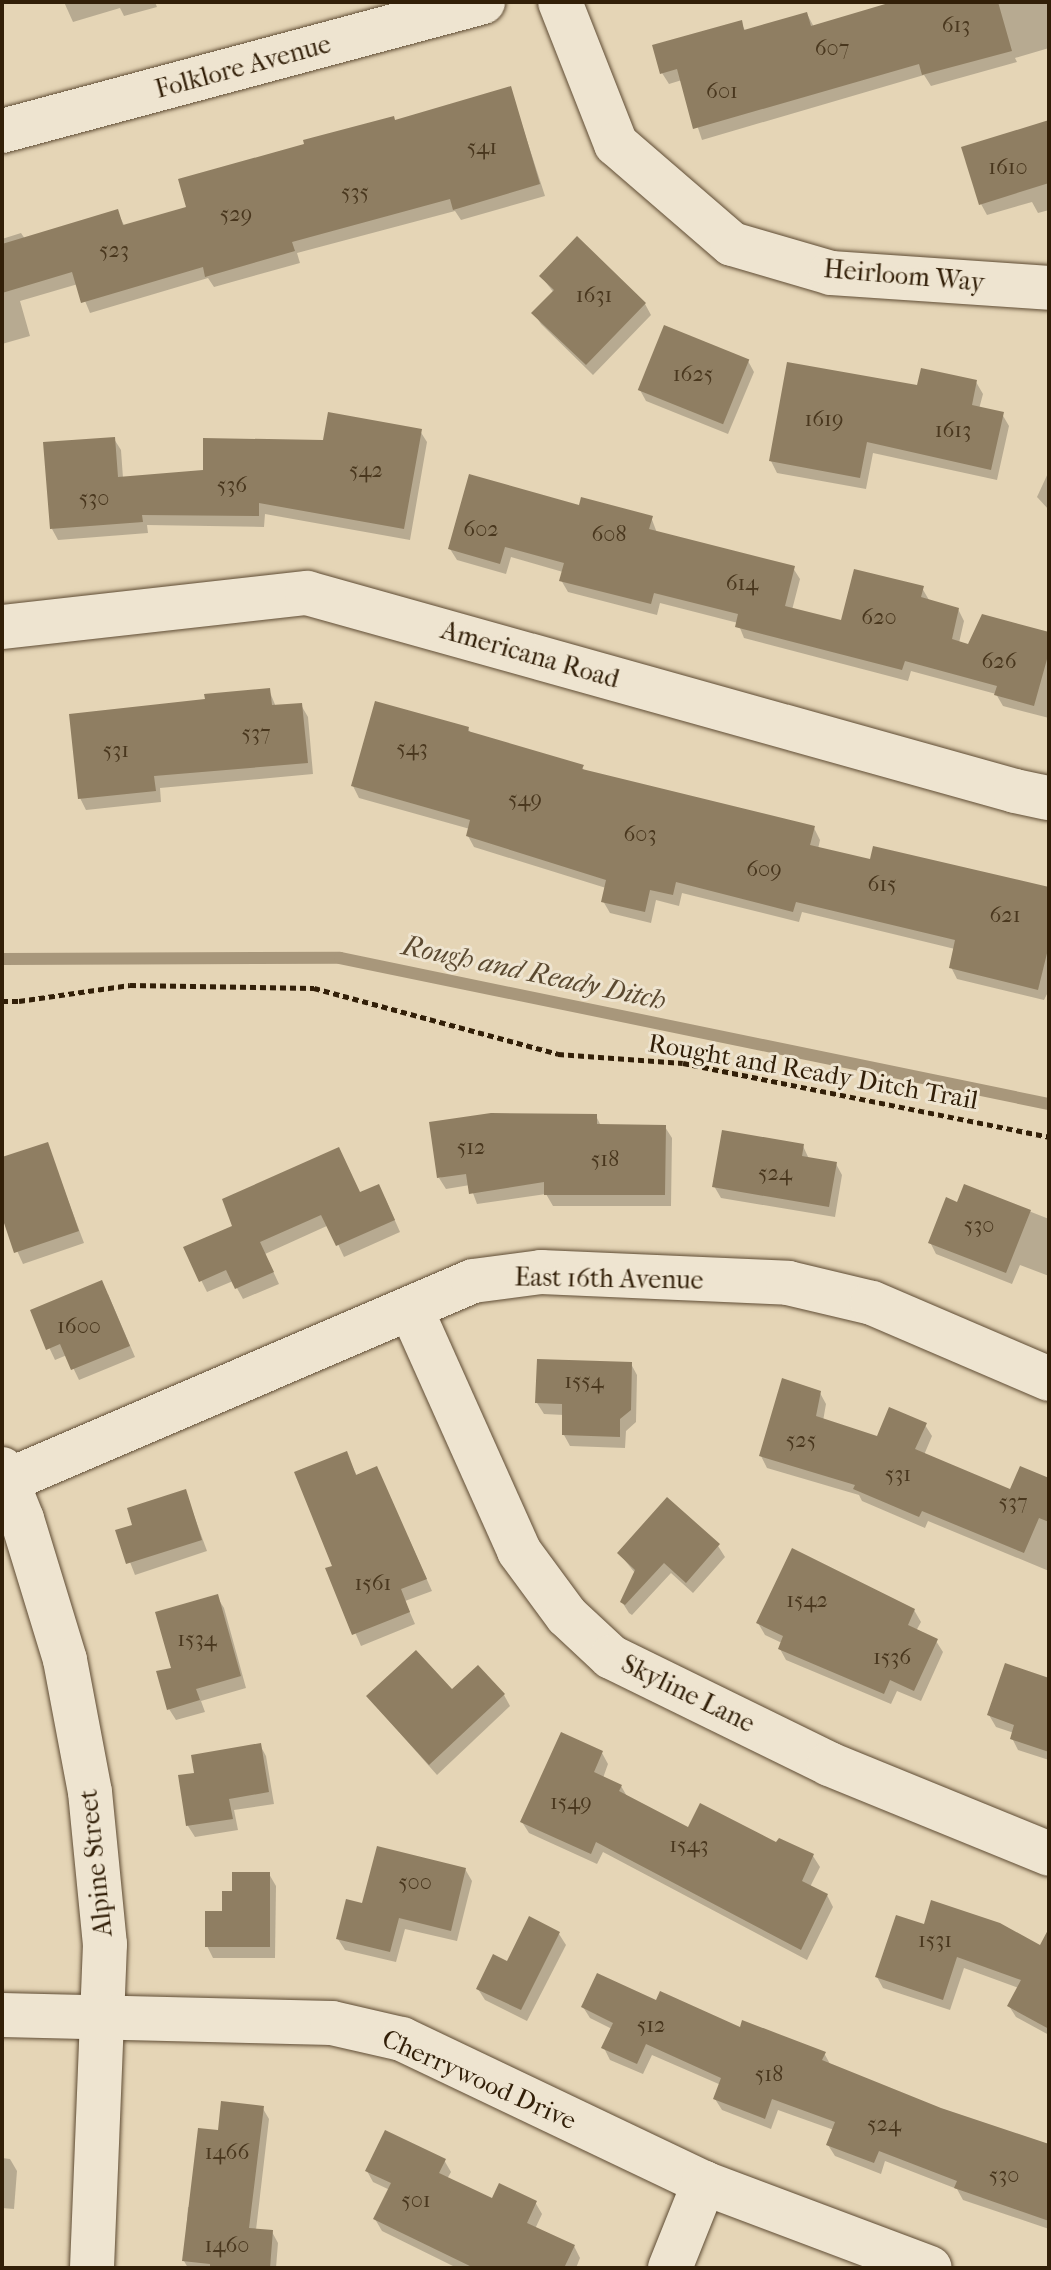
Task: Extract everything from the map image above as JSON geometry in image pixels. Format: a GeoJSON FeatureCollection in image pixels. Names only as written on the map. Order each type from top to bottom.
{"type":"FeatureCollection","features":[{"type":"Feature","properties":{"kind":"street","name":"Folklore Avenue"},"geometry":{"type":"LineString","coordinates":[[2,131],[483,2]]}},
{"type":"Feature","properties":{"kind":"street","name":"Heirloom Way"},"geometry":{"type":"LineString","coordinates":[[560,2],[616,144],[732,244],[831,273],[1049,288]]}},
{"type":"Feature","properties":{"kind":"street","name":"Americana Road"},"geometry":{"type":"LineString","coordinates":[[2,627],[307,593],[1000,787],[1049,798]]}},
{"type":"Feature","properties":{"kind":"street","name":"East 16th Avenue"},"geometry":{"type":"LineString","coordinates":[[4,1478],[473,1281],[541,1272],[788,1283],[872,1303],[1049,1379]]}},
{"type":"Feature","properties":{"kind":"street","name":"Skyline Lane"},"geometry":{"type":"LineString","coordinates":[[411,1309],[519,1551],[567,1616],[611,1657],[829,1764],[1049,1854]]}},
{"type":"Feature","properties":{"kind":"street","name":"Alpine Street"},"geometry":{"type":"LineString","coordinates":[[4,1478],[65,1660],[90,1792],[105,1944],[92,2268]]}},
{"type":"Feature","properties":{"kind":"street","name":"Cherrywood Drive"},"geometry":{"type":"LineString","coordinates":[[2,2015],[332,2023],[402,2039],[704,2183],[930,2268]]}},
{"type":"Feature","properties":{"kind":"street"},"geometry":{"type":"LineString","coordinates":[[670,2268],[704,2183]]}},
{"type":"Feature","properties":{"kind":"path","name":"Rought and Ready Ditch Trail"},"geometry":{"type":"LineString","coordinates":[[2,1001],[130,985],[314,988],[558,1054],[683,1063],[1049,1137]]}},
{"type":"Feature","properties":{"kind":"building"},"geometry":{"type":"Polygon","coordinates":[[[892,2],[998,2],[1012,51],[922,75],[919,64],[693,129],[677,69],[660,74],[652,45],[742,20],[744,30],[807,12],[811,26],[892,2]]]}},
{"type":"Feature","properties":{"kind":"building"},"geometry":{"type":"Polygon","coordinates":[[[511,86],[540,184],[453,210],[450,199],[292,242],[295,251],[205,277],[203,267],[81,303],[72,272],[2,293],[2,244],[118,209],[123,225],[186,207],[178,179],[304,144],[303,140],[394,116],[395,120],[511,86]]]}},
{"type":"Feature","properties":{"kind":"building"},"geometry":{"type":"Polygon","coordinates":[[[1049,120],[1049,183],[979,205],[961,147],[1049,120]]]}},
{"type":"Feature","properties":{"kind":"building"},"geometry":{"type":"Polygon","coordinates":[[[577,236],[646,303],[586,365],[531,313],[554,290],[539,276],[577,236]]]}},
{"type":"Feature","properties":{"kind":"building"},"geometry":{"type":"Polygon","coordinates":[[[664,325],[749,359],[723,424],[638,390],[664,325]]]}},
{"type":"Feature","properties":{"kind":"building"},"geometry":{"type":"Polygon","coordinates":[[[787,362],[917,385],[921,368],[977,380],[972,405],[1004,412],[991,470],[867,442],[860,478],[769,461],[787,362]]]}},
{"type":"Feature","properties":{"kind":"building"},"geometry":{"type":"Polygon","coordinates":[[[328,412],[422,429],[404,529],[259,503],[259,516],[142,515],[143,522],[50,529],[43,442],[115,437],[118,477],[203,470],[203,438],[323,440],[328,412]]]}},
{"type":"Feature","properties":{"kind":"building"},"geometry":{"type":"Polygon","coordinates":[[[469,474],[579,505],[581,497],[653,516],[649,529],[795,566],[785,606],[841,620],[854,569],[924,586],[921,597],[959,608],[952,639],[968,644],[982,614],[1049,632],[1049,652],[1034,706],[994,695],[997,686],[905,661],[902,670],[735,627],[738,614],[654,593],[651,604],[559,581],[564,563],[505,547],[500,564],[448,549],[469,474]]]}},
{"type":"Feature","properties":{"kind":"building"},"geometry":{"type":"Polygon","coordinates":[[[270,688],[272,705],[302,703],[308,763],[154,776],[156,791],[78,799],[69,714],[205,699],[204,694],[270,688]]]}},
{"type":"Feature","properties":{"kind":"building"},"geometry":{"type":"Polygon","coordinates":[[[375,701],[469,727],[468,731],[584,765],[582,769],[815,826],[810,845],[870,859],[873,846],[1049,887],[1049,945],[1038,990],[949,968],[955,940],[796,902],[793,912],[676,882],[673,895],[650,890],[645,912],[601,902],[606,880],[466,836],[470,820],[351,786],[375,701]]]}},
{"type":"Feature","properties":{"kind":"building"},"geometry":{"type":"Polygon","coordinates":[[[491,1113],[597,1114],[597,1124],[666,1125],[665,1195],[544,1195],[544,1182],[469,1194],[466,1174],[437,1178],[429,1122],[491,1113]]]}},
{"type":"Feature","properties":{"kind":"building"},"geometry":{"type":"Polygon","coordinates":[[[722,1130],[804,1144],[802,1156],[837,1162],[829,1207],[712,1187],[722,1130]]]}},
{"type":"Feature","properties":{"kind":"building"},"geometry":{"type":"Polygon","coordinates":[[[48,1142],[79,1231],[14,1253],[2,1217],[2,1157],[48,1142]]]}},
{"type":"Feature","properties":{"kind":"building"},"geometry":{"type":"Polygon","coordinates":[[[339,1147],[360,1192],[379,1184],[395,1220],[336,1246],[321,1215],[260,1242],[274,1272],[235,1289],[226,1270],[199,1282],[183,1247],[232,1226],[222,1199],[339,1147]]]}},
{"type":"Feature","properties":{"kind":"building"},"geometry":{"type":"Polygon","coordinates":[[[964,1184],[1031,1210],[1006,1273],[928,1243],[946,1197],[957,1202],[964,1184]]]}},
{"type":"Feature","properties":{"kind":"building"},"geometry":{"type":"Polygon","coordinates":[[[102,1280],[130,1346],[71,1370],[60,1344],[46,1350],[30,1310],[102,1280]]]}},
{"type":"Feature","properties":{"kind":"building"},"geometry":{"type":"Polygon","coordinates":[[[537,1359],[632,1362],[631,1410],[620,1419],[620,1437],[562,1435],[562,1404],[535,1403],[537,1359]]]}},
{"type":"Feature","properties":{"kind":"building"},"geometry":{"type":"Polygon","coordinates":[[[782,1378],[821,1391],[816,1416],[877,1436],[889,1407],[927,1423],[915,1449],[1010,1489],[1020,1466],[1049,1478],[1049,1522],[1039,1518],[1024,1553],[922,1511],[919,1517],[853,1489],[855,1485],[759,1456],[782,1378]]]}},
{"type":"Feature","properties":{"kind":"building"},"geometry":{"type":"Polygon","coordinates":[[[347,1451],[356,1475],[377,1466],[427,1579],[401,1589],[410,1612],[352,1635],[325,1568],[332,1566],[294,1472],[347,1451]]]}},
{"type":"Feature","properties":{"kind":"building"},"geometry":{"type":"Polygon","coordinates":[[[186,1489],[202,1540],[126,1564],[115,1530],[132,1525],[127,1508],[186,1489]]]}},
{"type":"Feature","properties":{"kind":"building"},"geometry":{"type":"Polygon","coordinates":[[[667,1497],[720,1544],[686,1583],[664,1563],[625,1605],[620,1602],[635,1570],[617,1553],[667,1497]]]}},
{"type":"Feature","properties":{"kind":"building"},"geometry":{"type":"Polygon","coordinates":[[[792,1548],[915,1609],[908,1625],[938,1639],[914,1691],[890,1680],[884,1694],[778,1649],[783,1636],[756,1623],[792,1548]]]}},
{"type":"Feature","properties":{"kind":"building"},"geometry":{"type":"Polygon","coordinates":[[[218,1594],[241,1676],[196,1689],[200,1700],[167,1710],[156,1671],[171,1668],[155,1612],[218,1594]]]}},
{"type":"Feature","properties":{"kind":"building"},"geometry":{"type":"Polygon","coordinates":[[[416,1650],[452,1689],[478,1665],[505,1694],[429,1765],[366,1696],[416,1650]]]}},
{"type":"Feature","properties":{"kind":"building"},"geometry":{"type":"Polygon","coordinates":[[[1005,1663],[1049,1678],[1049,1752],[1010,1739],[1014,1725],[987,1715],[1005,1663]]]}},
{"type":"Feature","properties":{"kind":"building"},"geometry":{"type":"Polygon","coordinates":[[[561,1732],[603,1751],[594,1772],[622,1785],[619,1791],[688,1827],[700,1803],[776,1842],[779,1838],[814,1854],[802,1881],[828,1894],[801,1950],[596,1842],[591,1854],[520,1822],[561,1732]]]}},
{"type":"Feature","properties":{"kind":"building"},"geometry":{"type":"Polygon","coordinates":[[[261,1743],[269,1792],[229,1799],[233,1819],[186,1826],[178,1775],[194,1773],[191,1755],[261,1743]]]}},
{"type":"Feature","properties":{"kind":"building"},"geometry":{"type":"Polygon","coordinates":[[[377,1846],[466,1868],[451,1931],[399,1918],[390,1952],[336,1939],[346,1899],[362,1903],[377,1846]]]}},
{"type":"Feature","properties":{"kind":"building"},"geometry":{"type":"Polygon","coordinates":[[[232,1872],[270,1872],[270,1947],[205,1947],[205,1911],[222,1911],[222,1891],[232,1891],[232,1872]]]}},
{"type":"Feature","properties":{"kind":"building"},"geometry":{"type":"Polygon","coordinates":[[[931,1900],[1000,1923],[1040,1945],[1049,1928],[1049,2029],[1007,2006],[1021,1980],[957,1957],[943,2000],[875,1977],[896,1915],[924,1924],[931,1900]]]}},
{"type":"Feature","properties":{"kind":"building"},"geometry":{"type":"Polygon","coordinates":[[[529,1916],[560,1932],[521,2010],[476,1989],[493,1954],[507,1961],[529,1916]]]}},
{"type":"Feature","properties":{"kind":"building"},"geometry":{"type":"Polygon","coordinates":[[[597,1973],[656,2000],[660,1991],[740,2027],[742,2020],[826,2052],[822,2060],[941,2108],[1049,2144],[1049,2221],[954,2188],[957,2181],[879,2151],[874,2163],[826,2145],[835,2122],[772,2099],[765,2119],[713,2099],[721,2078],[646,2044],[637,2064],[601,2048],[613,2023],[581,2007],[597,1973]]]}},
{"type":"Feature","properties":{"kind":"building"},"geometry":{"type":"Polygon","coordinates":[[[221,2101],[264,2106],[249,2228],[273,2230],[270,2268],[210,2268],[210,2264],[182,2261],[198,2128],[218,2130],[221,2101]]]}},
{"type":"Feature","properties":{"kind":"building"},"geometry":{"type":"Polygon","coordinates":[[[385,2130],[446,2159],[439,2173],[492,2198],[499,2183],[537,2201],[527,2223],[575,2245],[564,2268],[474,2268],[373,2219],[391,2183],[365,2171],[385,2130]]]}},
{"type":"Feature","properties":{"kind":"waterway","name":"Rough and Ready Ditch"},"geometry":{"type":"LineString","coordinates":[[2,959],[340,958],[1049,1104]]}}]}
